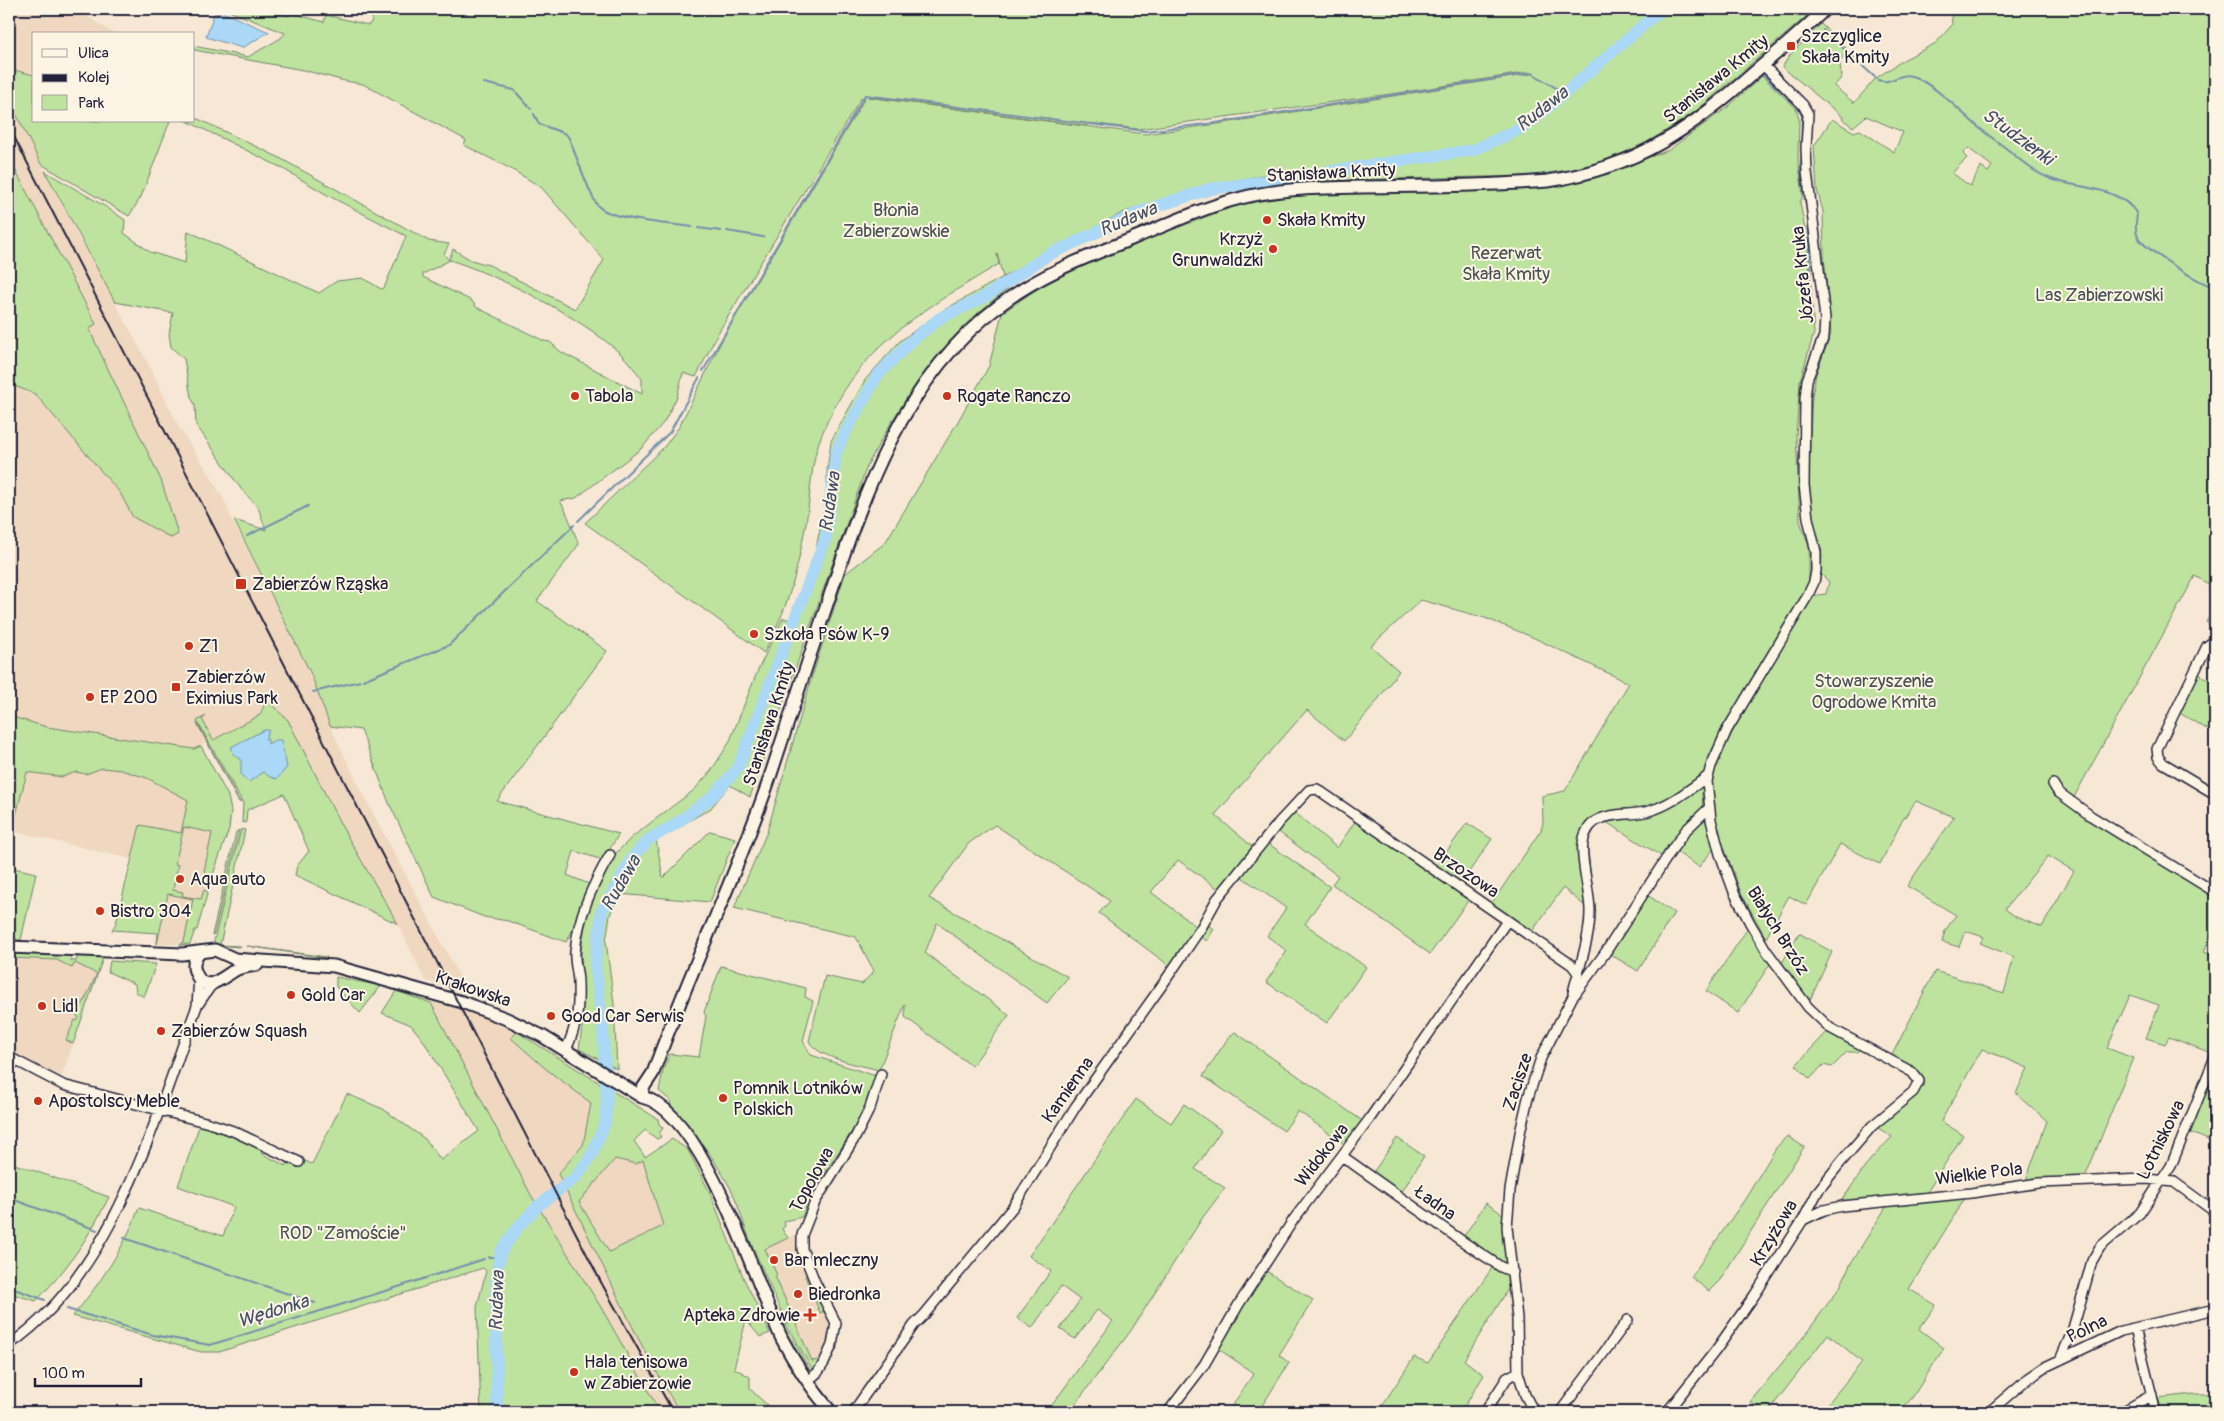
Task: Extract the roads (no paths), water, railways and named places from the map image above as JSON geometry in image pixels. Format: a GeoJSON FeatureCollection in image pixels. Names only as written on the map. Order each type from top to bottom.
{"type":"FeatureCollection","features":[{"type":"Feature","properties":{"kind":"main road","name":"Stanisława Kmity"},"geometry":{"type":"LineString","coordinates":[[642,1097],[650,1092],[653,1086],[653,1074],[756,817],[874,471],[920,391],[954,348],[985,317],[1026,286],[1057,270],[1179,220],[1240,199],[1272,192],[1312,189],[1532,182],[1572,177],[1606,167],[1641,154],[1673,137],[1712,108],[1824,9]]}},
{"type":"Feature","properties":{"kind":"main road"},"geometry":{"type":"LineString","coordinates":[[9,947],[163,953],[214,950],[229,956],[232,965],[230,974],[215,983],[207,983],[186,962],[163,953]]}},
{"type":"Feature","properties":{"kind":"main road"},"geometry":{"type":"LineString","coordinates":[[197,975],[195,959],[201,952]]}},
{"type":"Feature","properties":{"kind":"main road","name":"Krakowska"},"geometry":{"type":"LineString","coordinates":[[229,956],[235,959],[334,966],[395,981],[477,1007],[531,1030],[642,1097],[646,1105],[694,1144],[715,1180],[772,1316],[807,1382],[831,1412]]}},
{"type":"Feature","properties":{"kind":"main road","name":"Krakowska"},"geometry":{"type":"LineString","coordinates":[[230,974],[240,968],[276,962]]}},
{"type":"Feature","properties":{"kind":"street","name":"Józefa Kruka"},"geometry":{"type":"LineString","coordinates":[[1763,64],[1803,105],[1808,114],[1807,172],[1825,318],[1824,336],[1807,380],[1805,399],[1804,485],[1808,518],[1816,552],[1816,571],[1813,585]]}},
{"type":"Feature","properties":{"kind":"street","name":"Białych Brzóz"},"geometry":{"type":"LineString","coordinates":[[1813,585],[1727,730],[1708,776],[1709,808],[1717,846],[1734,892],[1766,950],[1808,1007],[1830,1028],[1912,1072],[1919,1081]]}},
{"type":"Feature","properties":{"kind":"street"},"geometry":{"type":"LineString","coordinates":[[2215,640],[2207,646],[2157,749],[2158,757],[2164,763],[2215,794]]}},
{"type":"Feature","properties":{"kind":"street"},"geometry":{"type":"LineString","coordinates":[[1572,998],[1585,951],[1589,926],[1589,895],[1582,844],[1588,829],[1605,817],[1646,812],[1659,807],[1691,789],[1708,776]]}},
{"type":"Feature","properties":{"kind":"street"},"geometry":{"type":"LineString","coordinates":[[2053,784],[2058,792],[2091,816],[2215,892]]}},
{"type":"Feature","properties":{"kind":"street","name":"Brzozowa"},"geometry":{"type":"LineString","coordinates":[[1312,789],[1317,789],[1572,965],[1578,974]]}},
{"type":"Feature","properties":{"kind":"street","name":"Kamienna"},"geometry":{"type":"LineString","coordinates":[[853,1412],[914,1325],[1012,1206],[1067,1120],[1170,973],[1221,894],[1280,821],[1312,789]]}},
{"type":"Feature","properties":{"kind":"street","name":"Zacisze"},"geometry":{"type":"LineString","coordinates":[[1534,1412],[1525,1395],[1518,1372],[1517,1318],[1507,1227],[1510,1190],[1520,1132],[1541,1058],[1572,998],[1605,953],[1673,848],[1686,830],[1709,808]]}},
{"type":"Feature","properties":{"kind":"street"},"geometry":{"type":"LineString","coordinates":[[566,1050],[577,1021],[578,982],[575,954],[578,931],[584,906],[597,877],[610,855]]}},
{"type":"Feature","properties":{"kind":"street","name":"Widokowa"},"geometry":{"type":"LineString","coordinates":[[1168,1412],[1204,1365],[1239,1304],[1313,1191],[1342,1156],[1507,921]]}},
{"type":"Feature","properties":{"kind":"street"},"geometry":{"type":"LineString","coordinates":[[197,975],[197,1006]]}},
{"type":"Feature","properties":{"kind":"street"},"geometry":{"type":"LineString","coordinates":[[9,1345],[41,1320],[60,1301],[104,1235],[128,1190],[197,1006],[215,983]]}},
{"type":"Feature","properties":{"kind":"street","name":"Lotniskowa"},"geometry":{"type":"LineString","coordinates":[[2060,1360],[2072,1332],[2092,1261],[2100,1247],[2140,1213],[2171,1166],[2215,1056]]}},
{"type":"Feature","properties":{"kind":"street"},"geometry":{"type":"LineString","coordinates":[[9,1057],[63,1085],[233,1131],[300,1162]]}},
{"type":"Feature","properties":{"kind":"street","name":"Topolowa"},"geometry":{"type":"LineString","coordinates":[[807,1382],[818,1372],[824,1363],[832,1345],[836,1323],[815,1282],[802,1249],[802,1236],[815,1202],[856,1136],[870,1108],[881,1074]]}},
{"type":"Feature","properties":{"kind":"street","name":"Krzyżowa"},"geometry":{"type":"LineString","coordinates":[[1667,1412],[1721,1343],[1754,1296],[1803,1220],[1818,1191],[1856,1143],[1872,1126],[1913,1092],[1919,1081]]}},
{"type":"Feature","properties":{"kind":"street","name":"Ładna"},"geometry":{"type":"LineString","coordinates":[[1342,1156],[1462,1241],[1502,1268],[1512,1272]]}},
{"type":"Feature","properties":{"kind":"street"},"geometry":{"type":"LineString","coordinates":[[2162,1180],[2174,1182],[2215,1212]]}},
{"type":"Feature","properties":{"kind":"street","name":"Wielkie Pola"},"geometry":{"type":"LineString","coordinates":[[1803,1220],[1824,1210],[1842,1206],[2032,1184],[2162,1180]]}},
{"type":"Feature","properties":{"kind":"street","name":"Polna"},"geometry":{"type":"LineString","coordinates":[[1989,1412],[2026,1380],[2045,1367],[2121,1331],[2215,1309]]}},
{"type":"Feature","properties":{"kind":"street"},"geometry":{"type":"LineString","coordinates":[[1560,1412],[1628,1320]]}},
{"type":"Feature","properties":{"kind":"street"},"geometry":{"type":"LineString","coordinates":[[2135,1328],[2156,1412]]}},
{"type":"Feature","properties":{"kind":"street"},"geometry":{"type":"LineString","coordinates":[[1485,1412],[1507,1378],[1518,1372]]}},
{"type":"Feature","properties":{"kind":"street"},"geometry":{"type":"LineString","coordinates":[[2122,1412],[2152,1395]]}},
{"type":"Feature","properties":{"kind":"water"},"geometry":{"type":"Polygon","coordinates":[[[225,13],[269,32],[242,48],[206,37],[214,14],[225,13]]]}},
{"type":"Feature","properties":{"kind":"water"},"geometry":{"type":"Polygon","coordinates":[[[264,730],[269,730],[265,739],[268,739],[268,744],[275,740],[281,740],[287,767],[277,779],[263,772],[249,782],[241,775],[241,759],[234,755],[231,747],[264,730]]]}},
{"type":"Feature","properties":{"kind":"waterway","name":"Rudawa"},"geometry":{"type":"LineString","coordinates":[[497,1412],[496,1276],[501,1251],[518,1227],[538,1206],[576,1177],[592,1154],[605,1123],[607,1101],[603,1031],[595,963],[602,911],[634,855],[649,839],[674,825],[712,797],[738,768],[826,537],[836,452],[877,376],[910,342],[940,318],[983,298],[1048,255],[1142,211],[1210,189],[1474,150],[1528,125],[1662,9]]}},
{"type":"Feature","properties":{"kind":"waterway","name":"Studzienki"},"geometry":{"type":"LineString","coordinates":[[1823,30],[1878,80],[1888,81],[1905,75],[1917,78],[1933,88],[1984,132],[2039,173],[2051,179],[2109,193],[2120,198],[2130,205],[2137,214],[2137,234],[2145,245],[2187,274],[2215,287]]}},
{"type":"Feature","properties":{"kind":"waterway"},"geometry":{"type":"LineString","coordinates":[[703,371],[865,95],[1145,131],[1215,123],[1532,73],[1564,93]]}},
{"type":"Feature","properties":{"kind":"waterway"},"geometry":{"type":"LineString","coordinates":[[1763,75],[1797,106],[1802,116],[1801,172],[1808,214]]}},
{"type":"Feature","properties":{"kind":"waterway"},"geometry":{"type":"LineString","coordinates":[[484,83],[514,90],[531,109]]}},
{"type":"Feature","properties":{"kind":"waterway"},"geometry":{"type":"LineString","coordinates":[[534,114],[539,124],[566,134],[569,138],[587,185],[598,206],[605,211],[628,218],[692,227]]}},
{"type":"Feature","properties":{"kind":"waterway"},"geometry":{"type":"LineString","coordinates":[[1808,218],[1811,273]]}},
{"type":"Feature","properties":{"kind":"waterway"},"geometry":{"type":"LineString","coordinates":[[698,228],[721,231]]}},
{"type":"Feature","properties":{"kind":"waterway"},"geometry":{"type":"LineString","coordinates":[[727,231],[763,237]]}},
{"type":"Feature","properties":{"kind":"waterway"},"geometry":{"type":"LineString","coordinates":[[578,521],[670,432],[699,378]]}},
{"type":"Feature","properties":{"kind":"waterway"},"geometry":{"type":"LineString","coordinates":[[247,536],[308,506]]}},
{"type":"Feature","properties":{"kind":"waterway"},"geometry":{"type":"LineString","coordinates":[[363,680],[449,645],[574,525]]}},
{"type":"Feature","properties":{"kind":"waterway"},"geometry":{"type":"LineString","coordinates":[[313,692],[360,681]]}},
{"type":"Feature","properties":{"kind":"waterway"},"geometry":{"type":"LineString","coordinates":[[9,1198],[97,1230]]}},
{"type":"Feature","properties":{"kind":"waterway"},"geometry":{"type":"LineString","coordinates":[[124,1238],[315,1303]]}},
{"type":"Feature","properties":{"kind":"waterway","name":"Wędonka"},"geometry":{"type":"LineString","coordinates":[[488,1257],[500,1257]]}},
{"type":"Feature","properties":{"kind":"waterway","name":"Wędonka"},"geometry":{"type":"LineString","coordinates":[[67,1309],[153,1335],[210,1345],[484,1259]]}},
{"type":"Feature","properties":{"kind":"waterway","name":"Wędonka"},"geometry":{"type":"LineString","coordinates":[[9,1287],[45,1300]]}},
{"type":"Feature","properties":{"kind":"railway"},"geometry":{"type":"LineString","coordinates":[[9,127],[602,1284],[673,1412]]}},
{"type":"Feature","properties":{"kind":"place","name":"Szczyglice Skała Kmity"},"geometry":{"type":"Point","coordinates":[1791,46]}},
{"type":"Feature","properties":{"kind":"place","name":"Skała Kmity"},"geometry":{"type":"Point","coordinates":[1267,220]}},
{"type":"Feature","properties":{"kind":"place","name":"Krzyż Grunwaldzki"},"geometry":{"type":"Point","coordinates":[1273,249]}},
{"type":"Feature","properties":{"kind":"place","name":"Tabola"},"geometry":{"type":"Point","coordinates":[575,396]}},
{"type":"Feature","properties":{"kind":"place","name":"Rogate Ranczo"},"geometry":{"type":"Point","coordinates":[947,396]}},
{"type":"Feature","properties":{"kind":"place","name":"Zabierzów Rząska"},"geometry":{"type":"Point","coordinates":[241,584]}},
{"type":"Feature","properties":{"kind":"place","name":"Szkoła Psów K-9"},"geometry":{"type":"Point","coordinates":[754,634]}},
{"type":"Feature","properties":{"kind":"place","name":"Z1"},"geometry":{"type":"Point","coordinates":[189,646]}},
{"type":"Feature","properties":{"kind":"place","name":"Zabierzów Eximius Park"},"geometry":{"type":"Point","coordinates":[176,687]}},
{"type":"Feature","properties":{"kind":"place","name":"EP 200"},"geometry":{"type":"Point","coordinates":[90,697]}},
{"type":"Feature","properties":{"kind":"place","name":"Aqua auto"},"geometry":{"type":"Point","coordinates":[180,879]}},
{"type":"Feature","properties":{"kind":"place","name":"Bistro 304"},"geometry":{"type":"Point","coordinates":[100,911]}},
{"type":"Feature","properties":{"kind":"place","name":"Gold Car"},"geometry":{"type":"Point","coordinates":[291,995]}},
{"type":"Feature","properties":{"kind":"place","name":"Lidl"},"geometry":{"type":"Point","coordinates":[42,1006]}},
{"type":"Feature","properties":{"kind":"place","name":"Good Car Serwis"},"geometry":{"type":"Point","coordinates":[551,1016]}},
{"type":"Feature","properties":{"kind":"place","name":"Zabierzów Squash"},"geometry":{"type":"Point","coordinates":[161,1031]}},
{"type":"Feature","properties":{"kind":"place","name":"Pomnik Lotników Polskich"},"geometry":{"type":"Point","coordinates":[723,1098]}},
{"type":"Feature","properties":{"kind":"place","name":"Apostolscy Meble"},"geometry":{"type":"Point","coordinates":[38,1101]}},
{"type":"Feature","properties":{"kind":"place","name":"Bar mleczny"},"geometry":{"type":"Point","coordinates":[774,1260]}},
{"type":"Feature","properties":{"kind":"place","name":"Biedronka"},"geometry":{"type":"Point","coordinates":[798,1294]}},
{"type":"Feature","properties":{"kind":"place","name":"Apteka Zdrowie"},"geometry":{"type":"Point","coordinates":[810,1315]}},
{"type":"Feature","properties":{"kind":"place","name":"Hala tenisowa w Zabierzowie"},"geometry":{"type":"Point","coordinates":[574,1372]}},
{"type":"Feature","properties":{"kind":"park label","name":"Błonia Zabierzowskie"},"geometry":{"type":"Point","coordinates":[896,220]}},
{"type":"Feature","properties":{"kind":"park label","name":"Rezerwat Skała Kmity"},"geometry":{"type":"Point","coordinates":[1506,263]}},
{"type":"Feature","properties":{"kind":"park label","name":"Las Zabierzowski"},"geometry":{"type":"Point","coordinates":[2099,295]}},
{"type":"Feature","properties":{"kind":"park label","name":"Stowarzyszenie Ogrodowe Kmita"},"geometry":{"type":"Point","coordinates":[1874,691]}},
{"type":"Feature","properties":{"kind":"park label","name":"ROD \"Zamoście\""},"geometry":{"type":"Point","coordinates":[343,1233]}}]}
